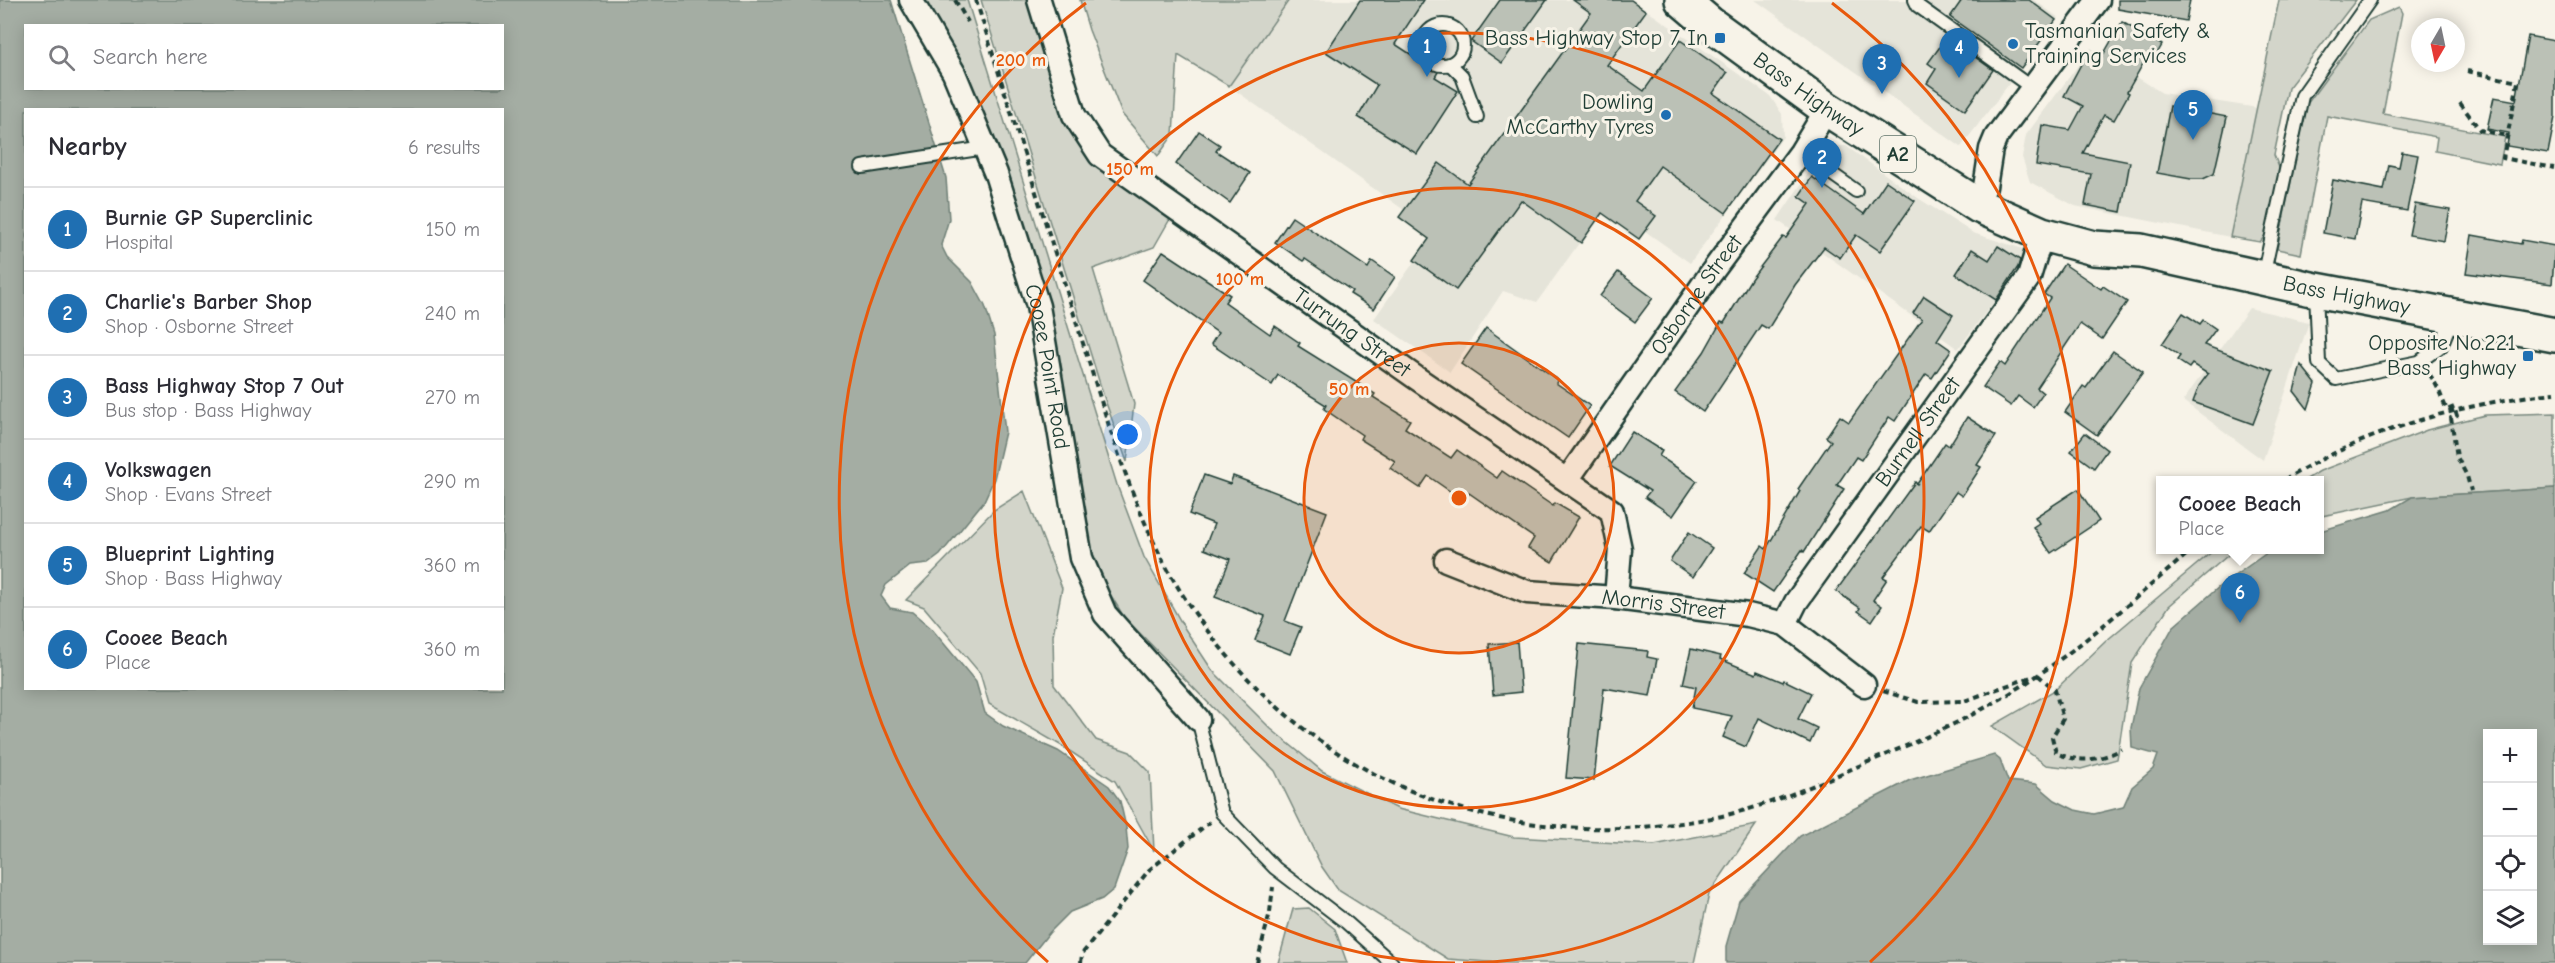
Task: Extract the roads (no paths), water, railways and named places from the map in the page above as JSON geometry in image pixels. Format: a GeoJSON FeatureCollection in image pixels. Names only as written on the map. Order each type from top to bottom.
{"type":"FeatureCollection","features":[{"type":"Feature","properties":{"kind":"highway","name":"Bass Highway"},"geometry":{"type":"LineString","coordinates":[[1682,0],[1709,23],[1827,109],[1979,206],[2042,234],[2094,248],[2141,251],[2316,290],[2555,335]]}},
{"type":"Feature","properties":{"kind":"highway","name":"Bass Highway"},"geometry":{"type":"LineString","coordinates":[[1701,0],[1752,31],[1834,92],[1921,152],[2032,210],[2099,232],[2141,251]]}},
{"type":"Feature","properties":{"kind":"street","name":"Cooee Point Road"},"geometry":{"type":"LineString","coordinates":[[911,0],[954,73],[996,174],[1038,306],[1081,558],[1105,614],[1198,719]]}},
{"type":"Feature","properties":{"kind":"street","name":"Turrung Street"},"geometry":{"type":"LineString","coordinates":[[1039,0],[1074,114],[1100,155],[1415,377],[1612,511],[1620,549],[1616,598]]}},
{"type":"Feature","properties":{"kind":"street"},"geometry":{"type":"LineString","coordinates":[[1985,187],[1991,149],[1996,137],[2098,0]]}},
{"type":"Feature","properties":{"kind":"street","name":"Osborne Street"},"geometry":{"type":"LineString","coordinates":[[1567,480],[1709,276],[1801,152],[1827,109]]}},
{"type":"Feature","properties":{"kind":"street","name":"Burnell Street"},"geometry":{"type":"LineString","coordinates":[[1785,624],[1796,602],[2029,277],[2042,234]]}},
{"type":"Feature","properties":{"kind":"street","name":"Morris Street"},"geometry":{"type":"LineString","coordinates":[[1446,560],[1527,592],[1616,598],[1748,615],[1785,624],[1864,685]]}},
{"type":"Feature","properties":{"kind":"lane"},"geometry":{"type":"LineString","coordinates":[[1915,0],[1918,6],[2032,88]]}},
{"type":"Feature","properties":{"kind":"lane"},"geometry":{"type":"LineString","coordinates":[[2263,278],[2302,96],[2370,0]]}},
{"type":"Feature","properties":{"kind":"lane"},"geometry":{"type":"LineString","coordinates":[[1450,64],[1462,76],[1477,117]]}},
{"type":"Feature","properties":{"kind":"lane"},"geometry":{"type":"LineString","coordinates":[[862,167],[985,148]]}},
{"type":"Feature","properties":{"kind":"lane"},"geometry":{"type":"LineString","coordinates":[[1801,152],[1856,191]]}},
{"type":"Feature","properties":{"kind":"lane"},"geometry":{"type":"LineString","coordinates":[[2316,290],[2319,363],[2336,379],[2419,362],[2441,346],[2453,316]]}},
{"type":"Feature","properties":{"kind":"lane"},"geometry":{"type":"LineString","coordinates":[[1198,719],[1222,813],[1275,868],[1347,923],[1392,963]]}},
{"type":"Feature","properties":{"kind":"place","name":"Bass Highway Stop 7 In"},"geometry":{"type":"Point","coordinates":[1720,38]}},
{"type":"Feature","properties":{"kind":"place","name":"Tasmanian Safety & Training Services"},"geometry":{"type":"Point","coordinates":[2013,44]}},
{"type":"Feature","properties":{"kind":"place","name":"Burnie GP Superclinic"},"geometry":{"type":"Point","coordinates":[1427,77]}},
{"type":"Feature","properties":{"kind":"place","name":"Volkswagen"},"geometry":{"type":"Point","coordinates":[1959,78]}},
{"type":"Feature","properties":{"kind":"place","name":"Bass Highway Stop 7 Out"},"geometry":{"type":"Point","coordinates":[1882,94]}},
{"type":"Feature","properties":{"kind":"place","name":"Dowling McCarthy Tyres"},"geometry":{"type":"Point","coordinates":[1666,115]}},
{"type":"Feature","properties":{"kind":"place","name":"Blueprint Lighting"},"geometry":{"type":"Point","coordinates":[2193,140]}},
{"type":"Feature","properties":{"kind":"place","name":"Charlie's Barber Shop"},"geometry":{"type":"Point","coordinates":[1822,188]}},
{"type":"Feature","properties":{"kind":"place","name":"Opposite No.221 Bass Highway"},"geometry":{"type":"Point","coordinates":[2528,356]}},
{"type":"Feature","properties":{"kind":"place","name":"Cooee Beach"},"geometry":{"type":"Point","coordinates":[2240,623]}}]}
